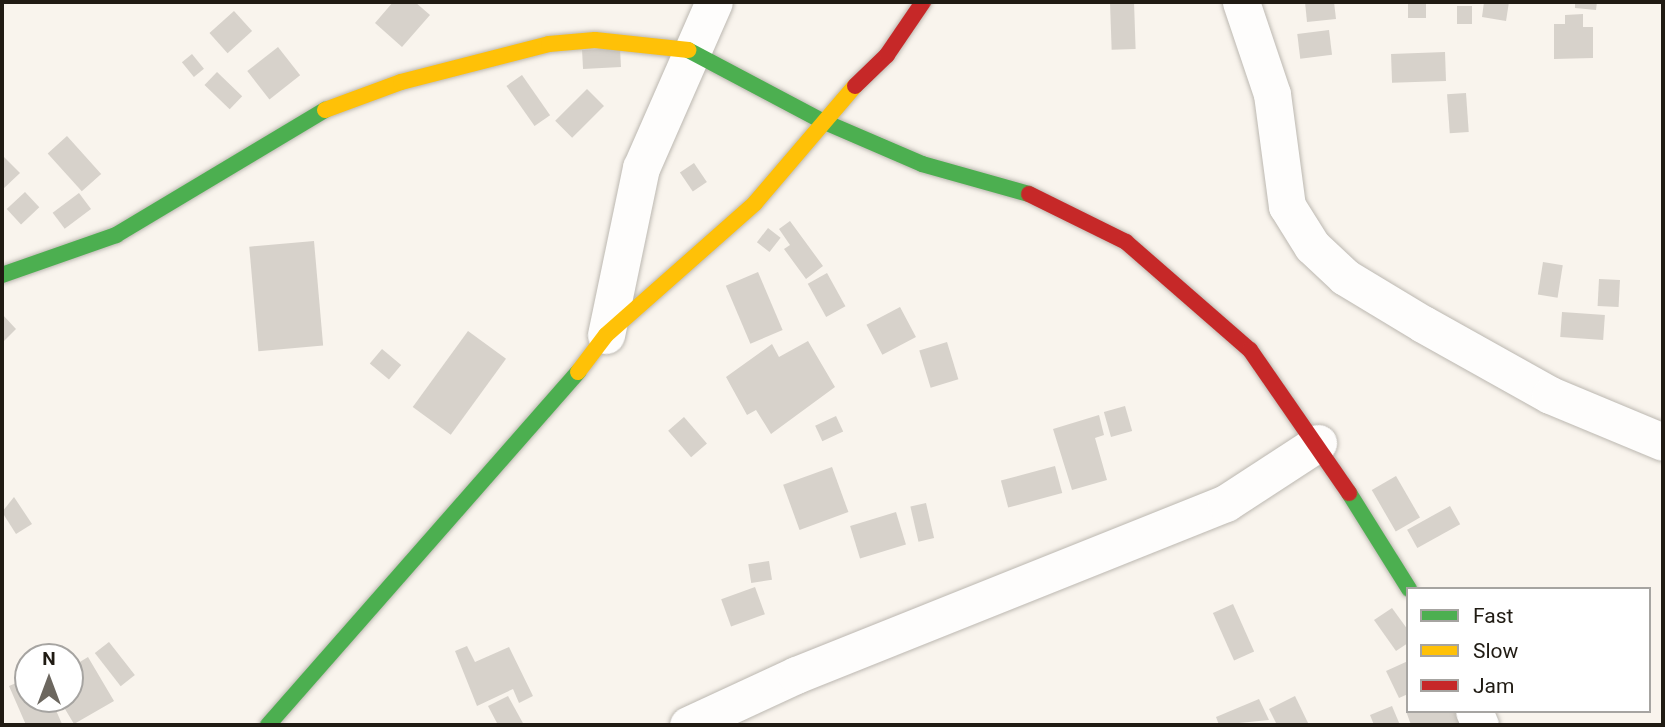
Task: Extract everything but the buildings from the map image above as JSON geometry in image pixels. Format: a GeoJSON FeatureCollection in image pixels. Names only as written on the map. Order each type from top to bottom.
{"type":"FeatureCollection","features":[{"type":"Feature","properties":{"kind":"street"},"geometry":{"type":"LineString","coordinates":[[606,335],[641,169],[690,50],[714,2]]}},
{"type":"Feature","properties":{"kind":"street"},"geometry":{"type":"LineString","coordinates":[[268,725],[552,405],[606,335],[755,203],[820,120],[866,79],[923,2]]}},
{"type":"Feature","properties":{"kind":"street"},"geometry":{"type":"LineString","coordinates":[[1241,2],[1272,94],[1287,206],[1312,246],[1345,277],[1503,369],[1663,442]]}},
{"type":"Feature","properties":{"kind":"street"},"geometry":{"type":"LineString","coordinates":[[2,275],[116,235],[332,106],[401,82],[549,44],[595,40],[690,50],[820,120],[922,164],[1042,198],[1126,242],[1250,350],[1318,443],[1408,587]]}},
{"type":"Feature","properties":{"kind":"street"},"geometry":{"type":"LineString","coordinates":[[688,725],[796,675],[1226,503],[1318,443]]}},
{"type":"Feature","properties":{"kind":"traffic: fast"},"geometry":{"type":"LineString","coordinates":[[688,50],[820,120],[922,164],[1029,194]]}},
{"type":"Feature","properties":{"kind":"traffic: fast"},"geometry":{"type":"LineString","coordinates":[[2,275],[116,235],[325,110]]}},
{"type":"Feature","properties":{"kind":"traffic: fast"},"geometry":{"type":"LineString","coordinates":[[268,725],[578,372]]}},
{"type":"Feature","properties":{"kind":"traffic: fast"},"geometry":{"type":"LineString","coordinates":[[1349,493],[1408,587]]}},
{"type":"Feature","properties":{"kind":"traffic: slow"},"geometry":{"type":"LineString","coordinates":[[325,110],[401,82],[549,44],[595,40],[688,50]]}},
{"type":"Feature","properties":{"kind":"traffic: slow"},"geometry":{"type":"LineString","coordinates":[[578,372],[606,335],[755,203],[855,86]]}},
{"type":"Feature","properties":{"kind":"traffic: jam"},"geometry":{"type":"LineString","coordinates":[[855,86],[887,55],[923,2]]}},
{"type":"Feature","properties":{"kind":"traffic: jam"},"geometry":{"type":"LineString","coordinates":[[1029,194],[1126,242],[1250,350],[1349,493]]}}]}
